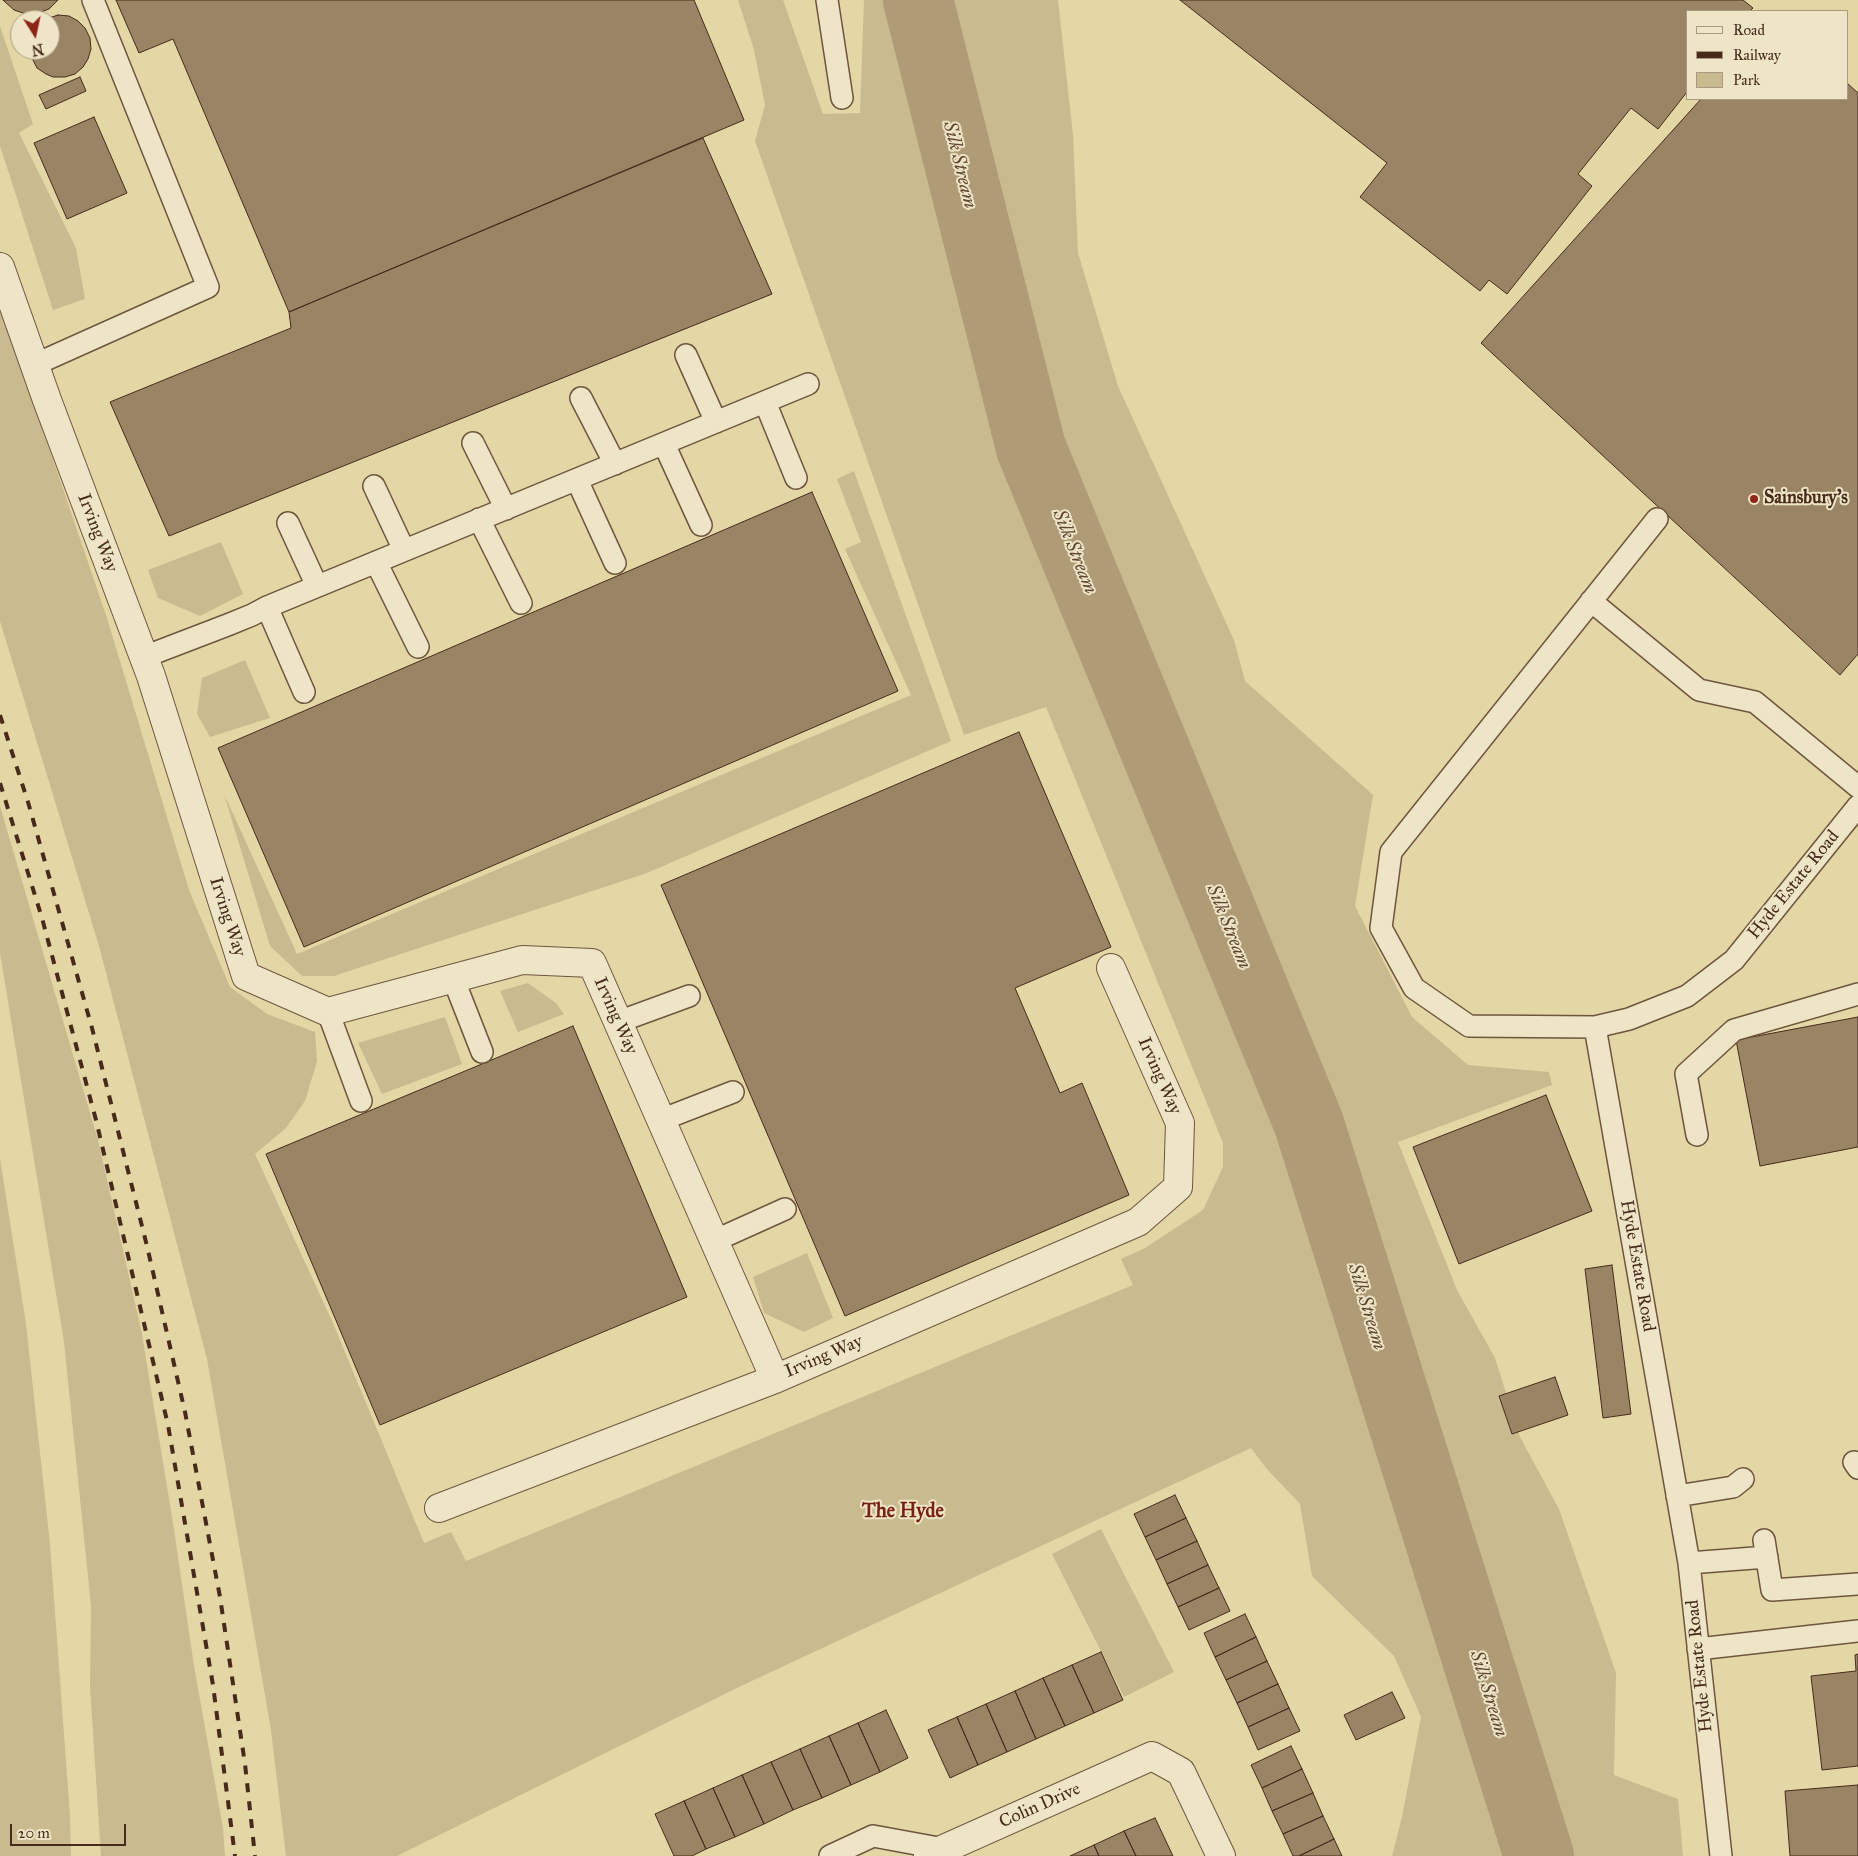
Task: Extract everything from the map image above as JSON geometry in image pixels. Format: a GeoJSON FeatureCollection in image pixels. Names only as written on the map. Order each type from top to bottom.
{"type":"FeatureCollection","features":[{"type":"Feature","properties":{"kind":"street","name":"Irving Way"},"geometry":{"type":"LineString","coordinates":[[0,267],[34,365],[144,657],[246,976],[328,1012],[522,960],[592,963],[775,1379],[1138,1222],[1178,1187],[1180,1123],[1111,968]]}},
{"type":"Feature","properties":{"kind":"street"},"geometry":{"type":"LineString","coordinates":[[439,1508],[775,1379]]}},
{"type":"Feature","properties":{"kind":"street","name":"Colin Drive"},"geometry":{"type":"LineString","coordinates":[[936,1852],[1152,1756],[1181,1772],[1221,1856]]}},
{"type":"Feature","properties":{"kind":"lane"},"geometry":{"type":"LineString","coordinates":[[34,365],[208,287],[93,0]]}},
{"type":"Feature","properties":{"kind":"lane"},"geometry":{"type":"LineString","coordinates":[[827,0],[842,98]]}},
{"type":"Feature","properties":{"kind":"lane"},"geometry":{"type":"LineString","coordinates":[[686,355],[716,422]]}},
{"type":"Feature","properties":{"kind":"lane"},"geometry":{"type":"LineString","coordinates":[[144,657],[238,621],[317,586],[808,384]]}},
{"type":"Feature","properties":{"kind":"lane"},"geometry":{"type":"LineString","coordinates":[[581,398],[615,464]]}},
{"type":"Feature","properties":{"kind":"lane"},"geometry":{"type":"LineString","coordinates":[[765,402],[796,478]]}},
{"type":"Feature","properties":{"kind":"lane"},"geometry":{"type":"LineString","coordinates":[[474,443],[506,508]]}},
{"type":"Feature","properties":{"kind":"lane"},"geometry":{"type":"LineString","coordinates":[[664,444],[701,525]]}},
{"type":"Feature","properties":{"kind":"lane"},"geometry":{"type":"LineString","coordinates":[[576,480],[614,563]]}},
{"type":"Feature","properties":{"kind":"lane"},"geometry":{"type":"LineString","coordinates":[[374,486],[404,550]]}},
{"type":"Feature","properties":{"kind":"lane"},"geometry":{"type":"LineString","coordinates":[[480,519],[520,603]]}},
{"type":"Feature","properties":{"kind":"lane"},"geometry":{"type":"LineString","coordinates":[[1596,1027],[1469,1026],[1414,988],[1382,928],[1391,852],[1657,519]]}},
{"type":"Feature","properties":{"kind":"lane"},"geometry":{"type":"LineString","coordinates":[[288,523],[317,586]]}},
{"type":"Feature","properties":{"kind":"lane"},"geometry":{"type":"LineString","coordinates":[[376,562],[418,647]]}},
{"type":"Feature","properties":{"kind":"lane"},"geometry":{"type":"LineString","coordinates":[[1591,601],[1699,690],[1755,702],[1858,787]]}},
{"type":"Feature","properties":{"kind":"lane"},"geometry":{"type":"LineString","coordinates":[[267,607],[304,692]]}},
{"type":"Feature","properties":{"kind":"lane","name":"Hyde Estate Road"},"geometry":{"type":"LineString","coordinates":[[1721,1856],[1689,1562],[1596,1027],[1629,1019],[1688,996],[1734,960],[1855,814]]}},
{"type":"Feature","properties":{"kind":"lane"},"geometry":{"type":"LineString","coordinates":[[453,978],[482,1052]]}},
{"type":"Feature","properties":{"kind":"lane"},"geometry":{"type":"LineString","coordinates":[[1697,1135],[1686,1074],[1734,1030],[1858,994]]}},
{"type":"Feature","properties":{"kind":"lane"},"geometry":{"type":"LineString","coordinates":[[618,1022],[689,996]]}},
{"type":"Feature","properties":{"kind":"lane"},"geometry":{"type":"LineString","coordinates":[[328,1012],[361,1101]]}},
{"type":"Feature","properties":{"kind":"lane"},"geometry":{"type":"LineString","coordinates":[[661,1120],[733,1092]]}},
{"type":"Feature","properties":{"kind":"lane"},"geometry":{"type":"LineString","coordinates":[[714,1241],[785,1209]]}},
{"type":"Feature","properties":{"kind":"lane"},"geometry":{"type":"LineString","coordinates":[[1677,1496],[1734,1487],[1744,1479]]}},
{"type":"Feature","properties":{"kind":"lane"},"geometry":{"type":"LineString","coordinates":[[1689,1562],[1765,1548],[1772,1590],[1858,1584]]}},
{"type":"Feature","properties":{"kind":"lane"},"geometry":{"type":"LineString","coordinates":[[1698,1649],[1858,1632]]}},
{"type":"Feature","properties":{"kind":"lane"},"geometry":{"type":"LineString","coordinates":[[830,1856],[873,1836],[936,1852]]}},
{"type":"Feature","properties":{"kind":"green space"},"geometry":{"type":"Polygon","coordinates":[[[738,0],[783,0],[823,114],[860,113],[864,0],[1058,0],[1073,135],[1078,253],[1118,386],[1234,640],[1245,681],[1373,795],[1355,906],[1412,1017],[1468,1065],[1549,1072],[1552,1085],[1398,1142],[1457,1290],[1495,1358],[1520,1437],[1559,1509],[1616,1673],[1614,1775],[1678,1799],[1683,1856],[1392,1856],[1402,1817],[1421,1717],[1394,1656],[1312,1576],[1300,1504],[1266,1468],[1251,1448],[741,1686],[397,1856],[286,1856],[271,1730],[207,1359],[99,946],[0,621],[0,304],[107,618],[189,890],[230,987],[267,1014],[315,1032],[317,1061],[305,1101],[286,1128],[255,1154],[333,1323],[424,1543],[451,1532],[466,1561],[1133,1285],[1121,1259],[1145,1248],[1203,1210],[1223,1167],[1223,1143],[1046,707],[964,735],[755,141],[765,105],[754,50],[738,0]]]}},
{"type":"Feature","properties":{"kind":"green space"},"geometry":{"type":"Polygon","coordinates":[[[0,26],[33,124],[19,133],[76,248],[85,299],[53,310],[0,146],[0,26]]]}},
{"type":"Feature","properties":{"kind":"green space"},"geometry":{"type":"Polygon","coordinates":[[[854,471],[951,741],[647,873],[334,976],[302,976],[270,946],[224,794],[297,954],[911,695],[845,549],[861,542],[837,479],[854,471]]]}},
{"type":"Feature","properties":{"kind":"green space"},"geometry":{"type":"Polygon","coordinates":[[[221,542],[243,594],[200,616],[158,598],[148,570],[221,542]]]}},
{"type":"Feature","properties":{"kind":"green space"},"geometry":{"type":"Polygon","coordinates":[[[245,660],[270,718],[210,737],[197,714],[202,678],[245,660]]]}},
{"type":"Feature","properties":{"kind":"green space"},"geometry":{"type":"Polygon","coordinates":[[[0,806],[98,1140],[141,1329],[194,1666],[223,1828],[225,1856],[101,1856],[90,1687],[91,1606],[64,1342],[0,953],[0,806]]]}},
{"type":"Feature","properties":{"kind":"green space"},"geometry":{"type":"Polygon","coordinates":[[[528,983],[556,1003],[564,1014],[518,1032],[500,991],[528,983]]]}},
{"type":"Feature","properties":{"kind":"green space"},"geometry":{"type":"Polygon","coordinates":[[[445,1017],[462,1064],[382,1094],[358,1043],[445,1017]]]}},
{"type":"Feature","properties":{"kind":"green space"},"geometry":{"type":"Polygon","coordinates":[[[0,1158],[26,1324],[50,1544],[70,1816],[71,1856],[0,1856],[0,1158]]]}},
{"type":"Feature","properties":{"kind":"green space"},"geometry":{"type":"Polygon","coordinates":[[[807,1253],[833,1318],[804,1332],[764,1313],[753,1277],[807,1253]]]}},
{"type":"Feature","properties":{"kind":"green space"},"geometry":{"type":"Polygon","coordinates":[[[1101,1529],[1174,1672],[1124,1697],[1052,1554],[1101,1529]]]}},
{"type":"Feature","properties":{"kind":"building"},"geometry":{"type":"Polygon","coordinates":[[[3,0],[58,0],[46,10],[14,10],[3,0]]]}},
{"type":"Feature","properties":{"kind":"building"},"geometry":{"type":"Polygon","coordinates":[[[116,0],[694,0],[744,120],[289,312],[173,39],[139,53],[116,0]]]}},
{"type":"Feature","properties":{"kind":"building"},"geometry":{"type":"Polygon","coordinates":[[[1180,0],[1743,0],[1753,8],[1751,10],[1686,10],[1686,93],[1658,129],[1631,108],[1578,174],[1592,186],[1507,294],[1489,280],[1480,291],[1360,197],[1387,163],[1180,0]]]}},
{"type":"Feature","properties":{"kind":"building"},"geometry":{"type":"Polygon","coordinates":[[[60,15],[69,16],[85,28],[90,38],[91,49],[83,67],[75,74],[65,77],[53,77],[37,68],[33,60],[60,60],[60,15]]]}},
{"type":"Feature","properties":{"kind":"building"},"geometry":{"type":"Polygon","coordinates":[[[80,77],[86,91],[46,109],[39,95],[80,77]]]}},
{"type":"Feature","properties":{"kind":"building","name":"Sainsbury's"},"geometry":{"type":"Polygon","coordinates":[[[1848,84],[1858,93],[1858,654],[1840,675],[1481,343],[1700,100],[1848,100],[1848,84]]]}},
{"type":"Feature","properties":{"kind":"building"},"geometry":{"type":"Polygon","coordinates":[[[94,117],[127,193],[67,219],[34,143],[94,117]]]}},
{"type":"Feature","properties":{"kind":"building"},"geometry":{"type":"Polygon","coordinates":[[[703,138],[772,294],[169,536],[110,402],[291,328],[289,312],[703,138]]]}},
{"type":"Feature","properties":{"kind":"building"},"geometry":{"type":"Polygon","coordinates":[[[812,492],[898,691],[304,947],[218,748],[812,492]]]}},
{"type":"Feature","properties":{"kind":"building"},"geometry":{"type":"Polygon","coordinates":[[[1019,732],[1111,947],[1015,988],[1060,1093],[1082,1083],[1129,1195],[845,1316],[661,885],[1019,732]]]}},
{"type":"Feature","properties":{"kind":"building"},"geometry":{"type":"Polygon","coordinates":[[[1858,1017],[1858,1147],[1760,1166],[1736,1040],[1858,1017]]]}},
{"type":"Feature","properties":{"kind":"building"},"geometry":{"type":"Polygon","coordinates":[[[573,1026],[687,1297],[380,1425],[266,1154],[573,1026]]]}},
{"type":"Feature","properties":{"kind":"building"},"geometry":{"type":"Polygon","coordinates":[[[1546,1095],[1592,1211],[1459,1264],[1413,1147],[1546,1095]]]}},
{"type":"Feature","properties":{"kind":"building"},"geometry":{"type":"Polygon","coordinates":[[[1612,1265],[1631,1414],[1603,1418],[1585,1269],[1612,1265]]]}},
{"type":"Feature","properties":{"kind":"building"},"geometry":{"type":"Polygon","coordinates":[[[1555,1377],[1568,1415],[1512,1434],[1499,1396],[1555,1377]]]}},
{"type":"Feature","properties":{"kind":"building"},"geometry":{"type":"Polygon","coordinates":[[[1175,1495],[1186,1518],[1145,1537],[1134,1514],[1175,1495]]]}},
{"type":"Feature","properties":{"kind":"building"},"geometry":{"type":"Polygon","coordinates":[[[1186,1518],[1197,1541],[1156,1560],[1145,1537],[1186,1518]]]}},
{"type":"Feature","properties":{"kind":"building"},"geometry":{"type":"Polygon","coordinates":[[[1197,1541],[1208,1565],[1167,1584],[1156,1560],[1197,1541]]]}},
{"type":"Feature","properties":{"kind":"building"},"geometry":{"type":"Polygon","coordinates":[[[1208,1565],[1219,1588],[1178,1607],[1167,1584],[1208,1565]]]}},
{"type":"Feature","properties":{"kind":"building"},"geometry":{"type":"Polygon","coordinates":[[[1219,1588],[1230,1611],[1189,1630],[1178,1607],[1219,1588]]]}},
{"type":"Feature","properties":{"kind":"building"},"geometry":{"type":"Polygon","coordinates":[[[1245,1614],[1256,1637],[1215,1657],[1204,1633],[1245,1614]]]}},
{"type":"Feature","properties":{"kind":"building"},"geometry":{"type":"Polygon","coordinates":[[[1256,1637],[1267,1661],[1226,1680],[1215,1657],[1256,1637]]]}},
{"type":"Feature","properties":{"kind":"building"},"geometry":{"type":"Polygon","coordinates":[[[1101,1652],[1123,1700],[1094,1713],[1072,1665],[1101,1652]]]}},
{"type":"Feature","properties":{"kind":"building"},"geometry":{"type":"Polygon","coordinates":[[[1858,1654],[1858,1766],[1822,1770],[1811,1676],[1856,1671],[1855,1655],[1858,1654]]]}},
{"type":"Feature","properties":{"kind":"building"},"geometry":{"type":"Polygon","coordinates":[[[1267,1661],[1278,1684],[1237,1703],[1226,1680],[1267,1661]]]}},
{"type":"Feature","properties":{"kind":"building"},"geometry":{"type":"Polygon","coordinates":[[[1072,1665],[1094,1713],[1065,1726],[1043,1678],[1072,1665]]]}},
{"type":"Feature","properties":{"kind":"building"},"geometry":{"type":"Polygon","coordinates":[[[1043,1678],[1065,1726],[1036,1739],[1015,1691],[1043,1678]]]}},
{"type":"Feature","properties":{"kind":"building"},"geometry":{"type":"Polygon","coordinates":[[[1278,1684],[1289,1708],[1248,1727],[1237,1703],[1278,1684]]]}},
{"type":"Feature","properties":{"kind":"building"},"geometry":{"type":"Polygon","coordinates":[[[1015,1691],[1036,1739],[1007,1752],[986,1704],[1015,1691]]]}},
{"type":"Feature","properties":{"kind":"building"},"geometry":{"type":"Polygon","coordinates":[[[1392,1692],[1405,1718],[1356,1740],[1344,1715],[1392,1692]]]}},
{"type":"Feature","properties":{"kind":"building"},"geometry":{"type":"Polygon","coordinates":[[[986,1704],[1007,1752],[978,1765],[957,1717],[986,1704]]]}},
{"type":"Feature","properties":{"kind":"building"},"geometry":{"type":"Polygon","coordinates":[[[1289,1708],[1300,1731],[1258,1750],[1248,1727],[1289,1708]]]}},
{"type":"Feature","properties":{"kind":"building"},"geometry":{"type":"Polygon","coordinates":[[[886,1710],[908,1758],[880,1772],[858,1723],[886,1710]]]}},
{"type":"Feature","properties":{"kind":"building"},"geometry":{"type":"Polygon","coordinates":[[[957,1717],[978,1765],[950,1778],[928,1730],[957,1717]]]}},
{"type":"Feature","properties":{"kind":"building"},"geometry":{"type":"Polygon","coordinates":[[[858,1723],[880,1772],[851,1785],[829,1736],[858,1723]]]}},
{"type":"Feature","properties":{"kind":"building"},"geometry":{"type":"Polygon","coordinates":[[[829,1736],[851,1785],[822,1798],[800,1749],[829,1736]]]}},
{"type":"Feature","properties":{"kind":"building"},"geometry":{"type":"Polygon","coordinates":[[[1291,1746],[1302,1769],[1262,1788],[1251,1765],[1291,1746]]]}},
{"type":"Feature","properties":{"kind":"building"},"geometry":{"type":"Polygon","coordinates":[[[800,1749],[822,1798],[793,1810],[771,1762],[800,1749]]]}},
{"type":"Feature","properties":{"kind":"building"},"geometry":{"type":"Polygon","coordinates":[[[771,1762],[793,1810],[764,1824],[742,1775],[771,1762]]]}},
{"type":"Feature","properties":{"kind":"building"},"geometry":{"type":"Polygon","coordinates":[[[1302,1769],[1313,1793],[1272,1811],[1262,1788],[1302,1769]]]}},
{"type":"Feature","properties":{"kind":"building"},"geometry":{"type":"Polygon","coordinates":[[[742,1775],[764,1824],[735,1837],[713,1788],[742,1775]]]}},
{"type":"Feature","properties":{"kind":"building"},"geometry":{"type":"Polygon","coordinates":[[[1858,1785],[1858,1856],[1790,1856],[1785,1791],[1858,1785]]]}},
{"type":"Feature","properties":{"kind":"building"},"geometry":{"type":"Polygon","coordinates":[[[713,1788],[735,1837],[706,1849],[684,1801],[713,1788]]]}},
{"type":"Feature","properties":{"kind":"building"},"geometry":{"type":"Polygon","coordinates":[[[1313,1793],[1323,1816],[1283,1834],[1272,1811],[1313,1793]]]}},
{"type":"Feature","properties":{"kind":"building"},"geometry":{"type":"Polygon","coordinates":[[[684,1801],[706,1849],[692,1856],[674,1856],[655,1814],[684,1801]]]}},
{"type":"Feature","properties":{"kind":"building"},"geometry":{"type":"Polygon","coordinates":[[[1323,1816],[1334,1839],[1299,1856],[1293,1856],[1283,1834],[1323,1816]]]}},
{"type":"Feature","properties":{"kind":"building"},"geometry":{"type":"Polygon","coordinates":[[[1155,1818],[1173,1856],[1136,1856],[1124,1831],[1155,1818]]]}},
{"type":"Feature","properties":{"kind":"building"},"geometry":{"type":"Polygon","coordinates":[[[1124,1831],[1136,1856],[1099,1856],[1094,1845],[1124,1831]]]}},
{"type":"Feature","properties":{"kind":"building"},"geometry":{"type":"Polygon","coordinates":[[[1334,1839],[1342,1856],[1299,1856],[1334,1839]]]}},
{"type":"Feature","properties":{"kind":"building"},"geometry":{"type":"Polygon","coordinates":[[[1094,1845],[1099,1856],[1070,1856],[1094,1845]]]}},
{"type":"Feature","properties":{"kind":"waterway","name":"Silk Stream"},"geometry":{"type":"LineString","coordinates":[[918,0],[1031,448],[1309,1124],[1539,1856]]}},
{"type":"Feature","properties":{"kind":"railway"},"geometry":{"type":"LineString","coordinates":[[0,715],[28,802],[92,1028],[147,1246],[185,1412],[220,1597],[245,1764],[255,1856]]}},
{"type":"Feature","properties":{"kind":"railway"},"geometry":{"type":"LineString","coordinates":[[0,783],[42,918],[96,1120],[168,1425],[213,1685],[235,1856]]}},
{"type":"Feature","properties":{"kind":"place","name":"Sainsbury's"},"geometry":{"type":"Point","coordinates":[1754,499]}},
{"type":"Feature","properties":{"kind":"district","name":"The Hyde"},"geometry":{"type":"Point","coordinates":[903,1512]}}]}
